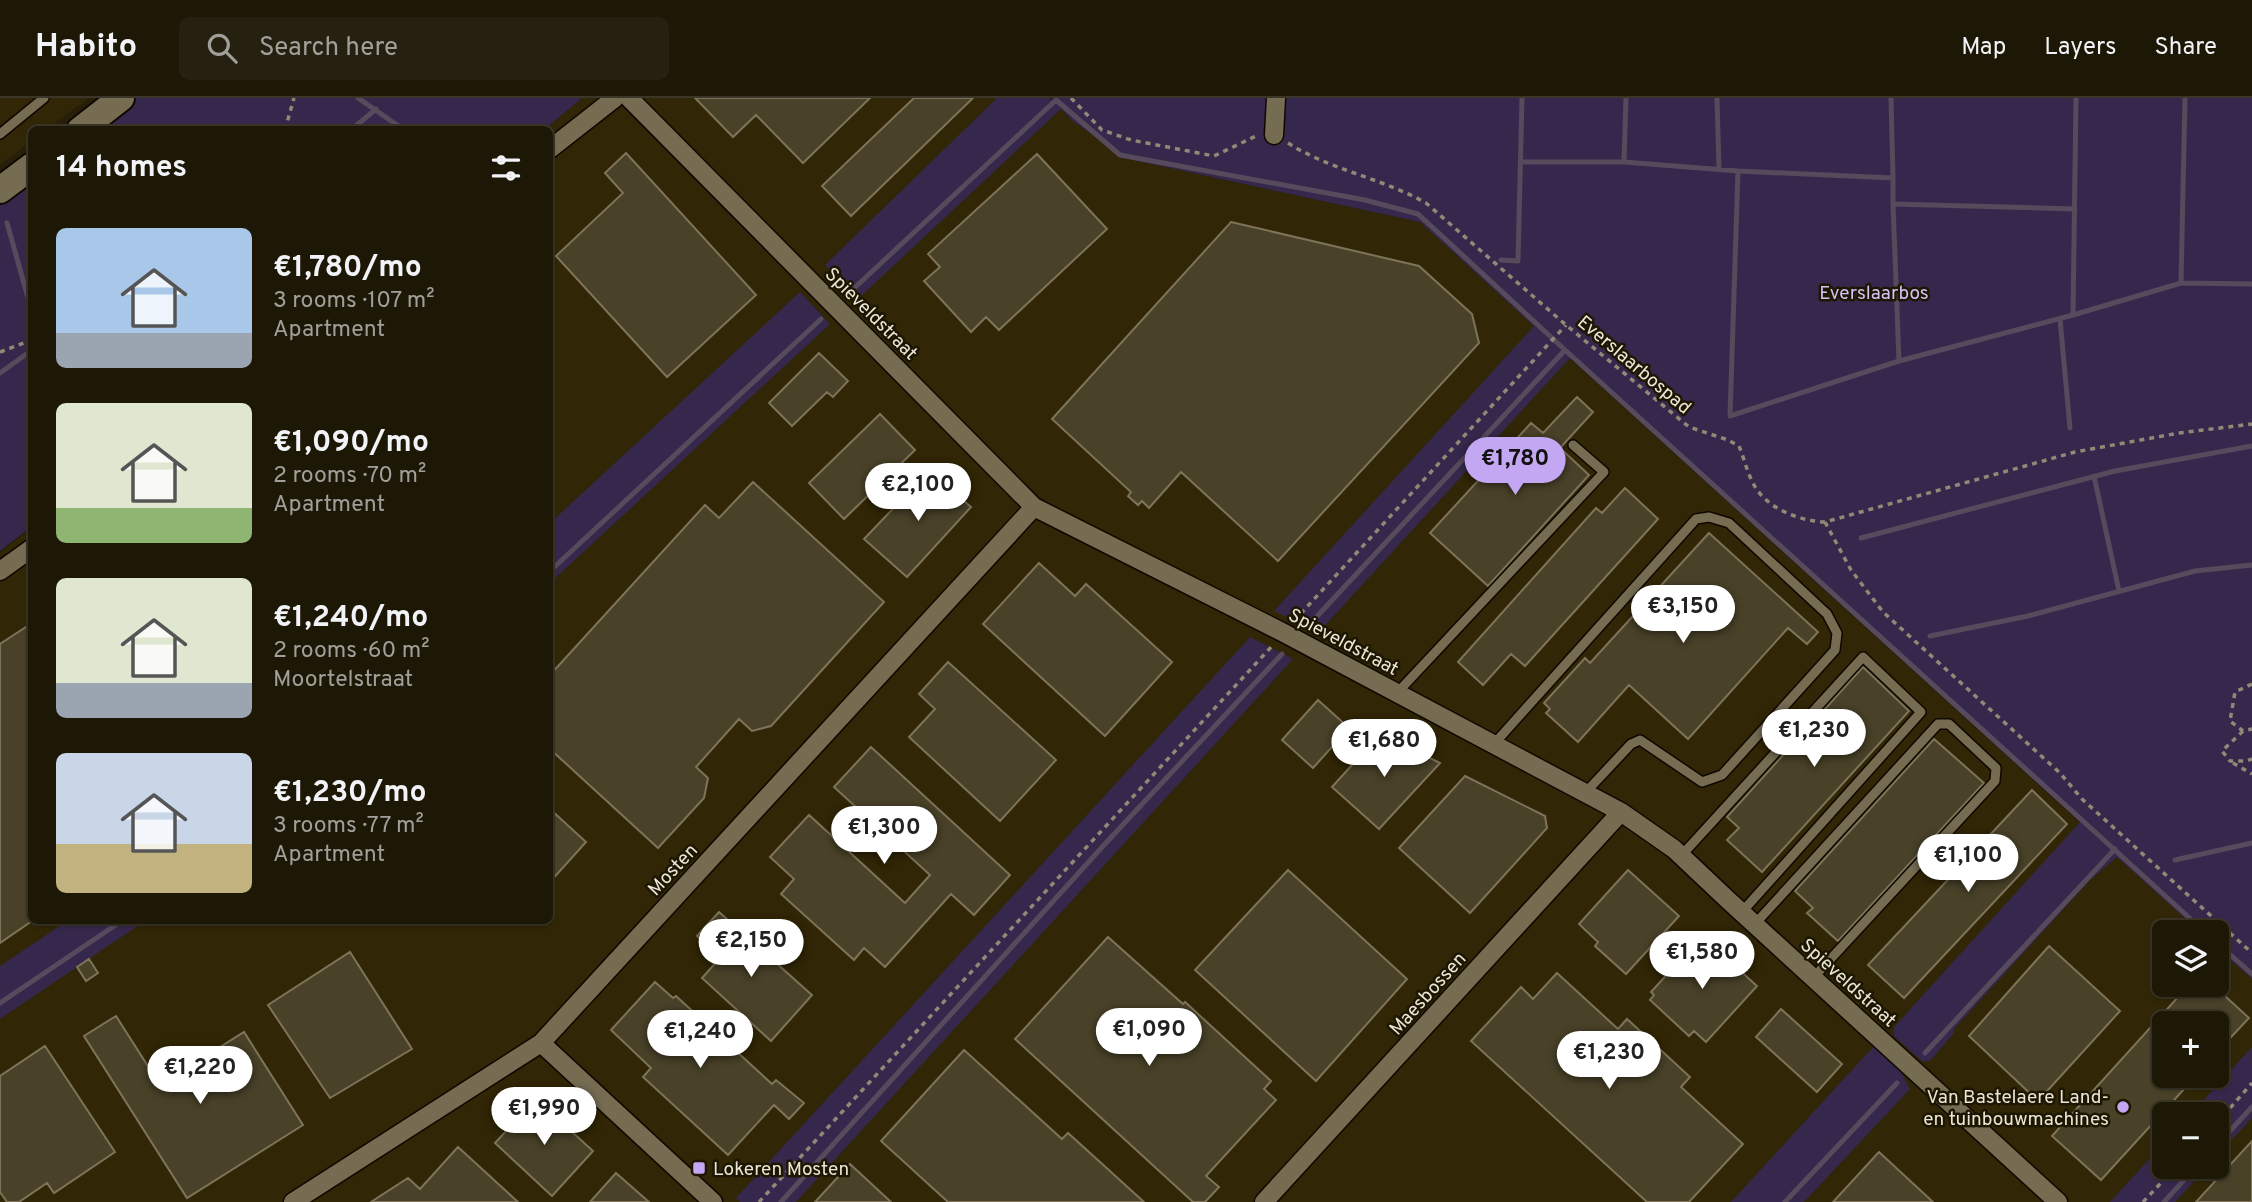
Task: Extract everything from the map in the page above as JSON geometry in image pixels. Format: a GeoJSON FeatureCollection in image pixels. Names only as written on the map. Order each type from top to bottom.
{"type":"FeatureCollection","features":[{"type":"Feature","properties":{"kind":"street"},"geometry":{"type":"LineString","coordinates":[[85,126],[121,98]]}},
{"type":"Feature","properties":{"kind":"street"},"geometry":{"type":"LineString","coordinates":[[553,147],[615,98]]}},
{"type":"Feature","properties":{"kind":"street","name":"Spieveldstraat"},"geometry":{"type":"LineString","coordinates":[[629,98],[1034,507],[1284,633],[1620,811],[1681,856],[2058,1202]]}},
{"type":"Feature","properties":{"kind":"street"},"geometry":{"type":"LineString","coordinates":[[1274,135],[1276,98]]}},
{"type":"Feature","properties":{"kind":"street"},"geometry":{"type":"LineString","coordinates":[[0,190],[28,169]]}},
{"type":"Feature","properties":{"kind":"street","name":"Mosten"},"geometry":{"type":"LineString","coordinates":[[293,1202],[541,1043],[1034,507]]}},
{"type":"Feature","properties":{"kind":"street"},"geometry":{"type":"LineString","coordinates":[[0,571],[28,551]]}},
{"type":"Feature","properties":{"kind":"street","name":"Maesbossen"},"geometry":{"type":"LineString","coordinates":[[1264,1202],[1620,811]]}},
{"type":"Feature","properties":{"kind":"street"},"geometry":{"type":"LineString","coordinates":[[541,1043],[713,1202]]}},
{"type":"Feature","properties":{"kind":"lane"},"geometry":{"type":"LineString","coordinates":[[0,134],[44,98]]}},
{"type":"Feature","properties":{"kind":"lane"},"geometry":{"type":"LineString","coordinates":[[1397,693],[1604,471],[1573,445]]}},
{"type":"Feature","properties":{"kind":"lane"},"geometry":{"type":"LineString","coordinates":[[1494,744],[1696,519],[1709,517],[1729,523],[1827,614],[1837,633],[1835,650],[1722,775],[1702,782],[1640,740],[1630,744],[1586,792]]}},
{"type":"Feature","properties":{"kind":"lane"},"geometry":{"type":"LineString","coordinates":[[1681,856],[1863,657],[1921,712],[1748,919]]}},
{"type":"Feature","properties":{"kind":"lane"},"geometry":{"type":"LineString","coordinates":[[1748,919],[1938,724],[1950,724],[1996,768],[1995,781],[1813,978]]}},
{"type":"Feature","properties":{"kind":"path"},"geometry":{"type":"LineString","coordinates":[[286,126],[294,98]]}},
{"type":"Feature","properties":{"kind":"path"},"geometry":{"type":"LineString","coordinates":[[1071,98],[1102,130],[1131,140],[1214,156],[1264,132],[1274,135]]}},
{"type":"Feature","properties":{"kind":"path","name":"Everslaarbospad"},"geometry":{"type":"LineString","coordinates":[[1274,135],[1306,154],[1400,188],[1426,202],[1689,428],[1739,446],[1753,485],[1787,513],[1808,521],[1825,522],[2075,452],[2179,433],[2252,424]]}},
{"type":"Feature","properties":{"kind":"path"},"geometry":{"type":"LineString","coordinates":[[759,1202],[1566,325]]}},
{"type":"Feature","properties":{"kind":"path"},"geometry":{"type":"LineString","coordinates":[[0,352],[28,342]]}},
{"type":"Feature","properties":{"kind":"path"},"geometry":{"type":"LineString","coordinates":[[1825,522],[1851,570],[1883,611],[2060,773],[2082,799],[2252,953]]}},
{"type":"Feature","properties":{"kind":"path"},"geometry":{"type":"LineString","coordinates":[[2243,731],[2230,721],[2235,692],[2252,684]]}},
{"type":"Feature","properties":{"kind":"path"},"geometry":{"type":"LineString","coordinates":[[2252,729],[2243,731],[2222,751],[2230,761],[2252,774]]}},
{"type":"Feature","properties":{"kind":"path"},"geometry":{"type":"LineString","coordinates":[[2230,761],[2252,759]]}},
{"type":"Feature","properties":{"kind":"path"},"geometry":{"type":"LineString","coordinates":[[2229,1109],[2252,1083]]}},
{"type":"Feature","properties":{"kind":"path"},"geometry":{"type":"LineString","coordinates":[[2143,1202],[2165,1179]]}},
{"type":"Feature","properties":{"kind":"shaded area"},"geometry":{"type":"Polygon","coordinates":[[[0,98],[89,98],[51,126],[28,126],[28,143],[0,165],[0,98]]]}},
{"type":"Feature","properties":{"kind":"shaded area"},"geometry":{"type":"Polygon","coordinates":[[[582,98],[1049,98],[1074,122],[1128,159],[1420,222],[2187,920],[2152,920],[2152,997],[2229,997],[2229,959],[2252,979],[2252,1202],[0,1202],[0,553],[28,530],[28,924],[553,924],[553,126],[549,126],[582,98]]]}},
{"type":"Feature","properties":{"kind":"green space"},"geometry":{"type":"Polygon","coordinates":[[[133,98],[582,98],[549,126],[97,126],[133,98]]]}},
{"type":"Feature","properties":{"kind":"green space","name":"Everslaarbos"},"geometry":{"type":"Polygon","coordinates":[[[997,98],[1049,98],[1055,103],[1051,98],[2252,98],[2252,979],[2229,959],[2229,920],[2187,920],[2117,857],[2089,881],[1954,1029],[1954,1033],[1931,1060],[1923,1062],[1894,1036],[1894,1027],[2080,822],[1570,358],[1319,632],[1274,611],[1534,326],[1420,222],[1128,159],[1074,122],[1061,109],[858,299],[825,265],[997,98]]]}},
{"type":"Feature","properties":{"kind":"green space"},"geometry":{"type":"Polygon","coordinates":[[[28,178],[28,529],[0,551],[0,200],[28,178]]]}},
{"type":"Feature","properties":{"kind":"green space"},"geometry":{"type":"Polygon","coordinates":[[[800,292],[830,324],[553,580],[553,520],[800,292]]]}},
{"type":"Feature","properties":{"kind":"green space"},"geometry":{"type":"Polygon","coordinates":[[[1250,637],[1293,659],[796,1202],[740,1202],[736,1198],[1250,637]]]}},
{"type":"Feature","properties":{"kind":"green space"},"geometry":{"type":"Polygon","coordinates":[[[63,924],[141,924],[0,1019],[0,966],[63,924]]]}},
{"type":"Feature","properties":{"kind":"green space"},"geometry":{"type":"Polygon","coordinates":[[[1873,1047],[1900,1070],[1910,1089],[1804,1202],[1731,1202],[1873,1047]]]}},
{"type":"Feature","properties":{"kind":"green space"},"geometry":{"type":"Polygon","coordinates":[[[2252,1047],[2252,1118],[2229,1143],[2229,1102],[2202,1102],[2215,1088],[2229,1088],[2229,1072],[2252,1047]]]}},
{"type":"Feature","properties":{"kind":"green space"},"geometry":{"type":"Polygon","coordinates":[[[2152,1156],[2152,1179],[2196,1179],[2175,1202],[2110,1202],[2152,1156]]]}},
{"type":"Feature","properties":{"kind":"building"},"geometry":{"type":"Polygon","coordinates":[[[695,98],[870,98],[803,163],[756,115],[733,137],[695,98]]]}},
{"type":"Feature","properties":{"kind":"building"},"geometry":{"type":"Polygon","coordinates":[[[914,98],[973,98],[851,216],[822,186],[914,98]]]}},
{"type":"Feature","properties":{"kind":"building"},"geometry":{"type":"Polygon","coordinates":[[[626,153],[756,295],[667,377],[556,256],[623,193],[605,173],[626,153]]]}},
{"type":"Feature","properties":{"kind":"building"},"geometry":{"type":"Polygon","coordinates":[[[1037,154],[1107,229],[999,330],[986,317],[971,332],[924,281],[940,267],[928,254],[1037,154]]]}},
{"type":"Feature","properties":{"kind":"building"},"geometry":{"type":"Polygon","coordinates":[[[1231,222],[1419,266],[1472,314],[1479,343],[1278,561],[1181,472],[1149,508],[1142,501],[1138,505],[1128,496],[1131,492],[1052,419],[1231,222]]]}},
{"type":"Feature","properties":{"kind":"building"},"geometry":{"type":"Polygon","coordinates":[[[819,353],[848,381],[833,397],[827,392],[792,426],[769,403],[819,353]]]}},
{"type":"Feature","properties":{"kind":"building"},"geometry":{"type":"Polygon","coordinates":[[[1577,397],[1593,412],[1560,448],[1589,475],[1488,586],[1430,533],[1531,423],[1543,433],[1577,397]]]}},
{"type":"Feature","properties":{"kind":"building"},"geometry":{"type":"Polygon","coordinates":[[[880,414],[915,450],[844,519],[809,483],[880,414]]]}},
{"type":"Feature","properties":{"kind":"building"},"geometry":{"type":"Polygon","coordinates":[[[930,470],[971,507],[907,577],[864,539],[930,470]]]}},
{"type":"Feature","properties":{"kind":"building"},"geometry":{"type":"Polygon","coordinates":[[[753,482],[884,602],[771,726],[752,731],[739,719],[696,767],[708,778],[704,798],[658,848],[553,752],[553,672],[705,505],[719,518],[753,482]]]}},
{"type":"Feature","properties":{"kind":"building"},"geometry":{"type":"Polygon","coordinates":[[[1625,488],[1658,519],[1525,666],[1511,654],[1483,685],[1458,662],[1596,508],[1602,513],[1625,488]]]}},
{"type":"Feature","properties":{"kind":"building"},"geometry":{"type":"Polygon","coordinates":[[[1709,533],[1818,632],[1807,644],[1788,628],[1688,739],[1629,685],[1578,742],[1546,713],[1550,709],[1544,703],[1585,658],[1590,663],[1709,533]]]}},
{"type":"Feature","properties":{"kind":"building"},"geometry":{"type":"Polygon","coordinates":[[[1039,563],[1075,596],[1086,584],[1172,662],[1105,736],[983,624],[1039,563]]]}},
{"type":"Feature","properties":{"kind":"building"},"geometry":{"type":"Polygon","coordinates":[[[28,626],[28,924],[0,943],[0,644],[28,626]]]}},
{"type":"Feature","properties":{"kind":"building"},"geometry":{"type":"Polygon","coordinates":[[[948,662],[1056,760],[1000,821],[909,737],[935,709],[919,694],[948,662]]]}},
{"type":"Feature","properties":{"kind":"building"},"geometry":{"type":"Polygon","coordinates":[[[1863,667],[1909,711],[1762,872],[1727,840],[1739,828],[1727,817],[1863,667]]]}},
{"type":"Feature","properties":{"kind":"building"},"geometry":{"type":"Polygon","coordinates":[[[1318,700],[1349,728],[1313,768],[1282,740],[1318,700]]]}},
{"type":"Feature","properties":{"kind":"building"},"geometry":{"type":"Polygon","coordinates":[[[1381,733],[1440,763],[1379,829],[1332,787],[1381,733]]]}},
{"type":"Feature","properties":{"kind":"building"},"geometry":{"type":"Polygon","coordinates":[[[1934,739],[1984,783],[1838,941],[1807,913],[1813,908],[1795,891],[1934,739]]]}},
{"type":"Feature","properties":{"kind":"building"},"geometry":{"type":"Polygon","coordinates":[[[871,747],[1010,875],[974,915],[951,894],[885,967],[864,948],[854,960],[781,894],[794,879],[770,857],[809,815],[905,903],[930,875],[834,787],[871,747]]]}},
{"type":"Feature","properties":{"kind":"building"},"geometry":{"type":"Polygon","coordinates":[[[1465,776],[1545,816],[1547,828],[1470,913],[1399,848],[1465,776]]]}},
{"type":"Feature","properties":{"kind":"building"},"geometry":{"type":"Polygon","coordinates":[[[2032,790],[2067,824],[1904,998],[1868,965],[2032,790]]]}},
{"type":"Feature","properties":{"kind":"building"},"geometry":{"type":"Polygon","coordinates":[[[553,812],[586,842],[553,879],[553,812]]]}},
{"type":"Feature","properties":{"kind":"building"},"geometry":{"type":"Polygon","coordinates":[[[1288,870],[1407,979],[1316,1081],[1195,970],[1288,870]]]}},
{"type":"Feature","properties":{"kind":"building"},"geometry":{"type":"Polygon","coordinates":[[[1628,870],[1679,916],[1626,974],[1595,946],[1598,942],[1579,924],[1628,870]]]}},
{"type":"Feature","properties":{"kind":"building"},"geometry":{"type":"Polygon","coordinates":[[[719,912],[812,995],[771,1041],[702,978],[721,957],[697,936],[719,912]]]}},
{"type":"Feature","properties":{"kind":"building"},"geometry":{"type":"Polygon","coordinates":[[[1702,936],[1757,986],[1706,1042],[1694,1031],[1689,1036],[1650,1000],[1654,995],[1651,992],[1702,936]]]}},
{"type":"Feature","properties":{"kind":"building"},"geometry":{"type":"Polygon","coordinates":[[[1108,937],[1183,1004],[1185,1002],[1271,1081],[1264,1089],[1276,1100],[1206,1176],[1219,1187],[1205,1202],[1193,1202],[1015,1039],[1108,937]]]}},
{"type":"Feature","properties":{"kind":"building"},"geometry":{"type":"Polygon","coordinates":[[[2049,946],[2120,1011],[2038,1101],[1969,1036],[2049,946]]]}},
{"type":"Feature","properties":{"kind":"building"},"geometry":{"type":"Polygon","coordinates":[[[350,952],[412,1049],[330,1098],[268,1005],[350,952]]]}},
{"type":"Feature","properties":{"kind":"building"},"geometry":{"type":"Polygon","coordinates":[[[89,959],[98,973],[86,981],[77,967],[89,959]]]}},
{"type":"Feature","properties":{"kind":"building"},"geometry":{"type":"Polygon","coordinates":[[[1557,973],[1618,1029],[1627,1019],[1690,1077],[1681,1087],[1743,1144],[1689,1202],[1647,1202],[1471,1041],[1521,987],[1533,999],[1557,973]]]}},
{"type":"Feature","properties":{"kind":"building"},"geometry":{"type":"Polygon","coordinates":[[[655,982],[673,998],[676,996],[772,1084],[776,1080],[804,1103],[789,1119],[774,1105],[728,1155],[643,1077],[651,1068],[611,1030],[655,982]]]}},
{"type":"Feature","properties":{"kind":"building","name":"Van Bastelaere Land- en tuinbouwmachines"},"geometry":{"type":"Polygon","coordinates":[[[2178,997],[2226,997],[2249,1018],[2229,1039],[2229,1011],[2165,1011],[2178,997]]]}},
{"type":"Feature","properties":{"kind":"building"},"geometry":{"type":"Polygon","coordinates":[[[1781,1009],[1842,1064],[1817,1092],[1756,1037],[1781,1009]]]}},
{"type":"Feature","properties":{"kind":"building"},"geometry":{"type":"Polygon","coordinates":[[[116,1016],[160,1085],[244,1032],[303,1125],[187,1198],[84,1036],[116,1016]]]}},
{"type":"Feature","properties":{"kind":"building","name":"Van Bastelaere Land- en tuinbouwmachines"},"geometry":{"type":"Polygon","coordinates":[[[2152,1026],[2152,1088],[2185,1088],[2172,1102],[2152,1102],[2152,1124],[2101,1180],[2052,1136],[2152,1026]]]}},
{"type":"Feature","properties":{"kind":"building"},"geometry":{"type":"Polygon","coordinates":[[[45,1046],[115,1152],[54,1193],[47,1183],[19,1202],[7,1202],[0,1192],[0,1076],[45,1046]]]}},
{"type":"Feature","properties":{"kind":"building"},"geometry":{"type":"Polygon","coordinates":[[[964,1050],[1062,1139],[1068,1133],[1144,1202],[948,1202],[881,1141],[964,1050]]]}},
{"type":"Feature","properties":{"kind":"building"},"geometry":{"type":"Polygon","coordinates":[[[536,1099],[593,1151],[552,1196],[495,1143],[536,1099]]]}},
{"type":"Feature","properties":{"kind":"building"},"geometry":{"type":"Polygon","coordinates":[[[2252,1141],[2252,1202],[2196,1202],[2217,1179],[2229,1179],[2229,1166],[2252,1141]]]}},
{"type":"Feature","properties":{"kind":"building"},"geometry":{"type":"Polygon","coordinates":[[[458,1147],[518,1202],[371,1202],[408,1178],[420,1189],[458,1147]]]}},
{"type":"Feature","properties":{"kind":"building"},"geometry":{"type":"Polygon","coordinates":[[[1879,1152],[1933,1202],[1833,1202],[1879,1152]]]}},
{"type":"Feature","properties":{"kind":"building"},"geometry":{"type":"Polygon","coordinates":[[[850,1164],[891,1202],[815,1202],[850,1164]]]}},
{"type":"Feature","properties":{"kind":"building"},"geometry":{"type":"Polygon","coordinates":[[[616,1173],[649,1202],[590,1202],[616,1173]]]}},
{"type":"Feature","properties":{"kind":"waterway"},"geometry":{"type":"LineString","coordinates":[[358,98],[399,126]]}},
{"type":"Feature","properties":{"kind":"waterway"},"geometry":{"type":"LineString","coordinates":[[1501,260],[1518,261],[1522,98]]}},
{"type":"Feature","properties":{"kind":"waterway"},"geometry":{"type":"LineString","coordinates":[[1624,162],[1626,98]]}},
{"type":"Feature","properties":{"kind":"waterway"},"geometry":{"type":"LineString","coordinates":[[1717,98],[1719,169]]}},
{"type":"Feature","properties":{"kind":"waterway"},"geometry":{"type":"LineString","coordinates":[[1521,162],[1624,162],[1738,171],[1893,178],[1891,98]]}},
{"type":"Feature","properties":{"kind":"waterway"},"geometry":{"type":"LineString","coordinates":[[2073,315],[2076,98]]}},
{"type":"Feature","properties":{"kind":"waterway"},"geometry":{"type":"LineString","coordinates":[[2181,283],[2185,98]]}},
{"type":"Feature","properties":{"kind":"waterway"},"geometry":{"type":"LineString","coordinates":[[849,293],[1056,100],[1120,155],[1365,200],[1418,214],[1565,350]]}},
{"type":"Feature","properties":{"kind":"waterway"},"geometry":{"type":"LineString","coordinates":[[356,126],[376,109]]}},
{"type":"Feature","properties":{"kind":"waterway"},"geometry":{"type":"LineString","coordinates":[[1738,171],[1730,416],[1899,361],[2181,283],[2252,284]]}},
{"type":"Feature","properties":{"kind":"waterway"},"geometry":{"type":"LineString","coordinates":[[1893,178],[1899,361]]}},
{"type":"Feature","properties":{"kind":"waterway"},"geometry":{"type":"LineString","coordinates":[[1893,204],[2075,209]]}},
{"type":"Feature","properties":{"kind":"waterway"},"geometry":{"type":"LineString","coordinates":[[7,223],[28,298]]}},
{"type":"Feature","properties":{"kind":"waterway"},"geometry":{"type":"LineString","coordinates":[[553,568],[821,319]]}},
{"type":"Feature","properties":{"kind":"waterway"},"geometry":{"type":"LineString","coordinates":[[2060,319],[2070,428]]}},
{"type":"Feature","properties":{"kind":"waterway"},"geometry":{"type":"LineString","coordinates":[[1308,626],[1565,350],[2192,920]]}},
{"type":"Feature","properties":{"kind":"waterway"},"geometry":{"type":"LineString","coordinates":[[0,373],[28,353]]}},
{"type":"Feature","properties":{"kind":"waterway"},"geometry":{"type":"LineString","coordinates":[[1861,538],[2115,471],[2252,446]]}},
{"type":"Feature","properties":{"kind":"waterway"},"geometry":{"type":"LineString","coordinates":[[2094,476],[2119,591]]}},
{"type":"Feature","properties":{"kind":"waterway"},"geometry":{"type":"LineString","coordinates":[[1930,636],[2028,616],[2195,571],[2252,565]]}},
{"type":"Feature","properties":{"kind":"waterway"},"geometry":{"type":"LineString","coordinates":[[781,1202],[1104,845],[1282,654]]}},
{"type":"Feature","properties":{"kind":"waterway"},"geometry":{"type":"LineString","coordinates":[[2175,860],[2252,843]]}},
{"type":"Feature","properties":{"kind":"waterway"},"geometry":{"type":"LineString","coordinates":[[1925,1053],[2115,849]]}},
{"type":"Feature","properties":{"kind":"waterway"},"geometry":{"type":"LineString","coordinates":[[0,1003],[117,924]]}},
{"type":"Feature","properties":{"kind":"waterway"},"geometry":{"type":"LineString","coordinates":[[2229,954],[2252,974]]}},
{"type":"Feature","properties":{"kind":"waterway"},"geometry":{"type":"LineString","coordinates":[[1785,1202],[1897,1083]]}},
{"type":"Feature","properties":{"kind":"waterway"},"geometry":{"type":"LineString","coordinates":[[2229,1132],[2252,1107]]}},
{"type":"Feature","properties":{"kind":"waterway"},"geometry":{"type":"LineString","coordinates":[[2164,1202],[2185,1179]]}},
{"type":"Feature","properties":{"kind":"place","name":"Van Bastelaere Land- en tuinbouwmachines"},"geometry":{"type":"Point","coordinates":[2123,1107]}},
{"type":"Feature","properties":{"kind":"place","name":"Lokeren Mosten"},"geometry":{"type":"Point","coordinates":[699,1168]}}]}
